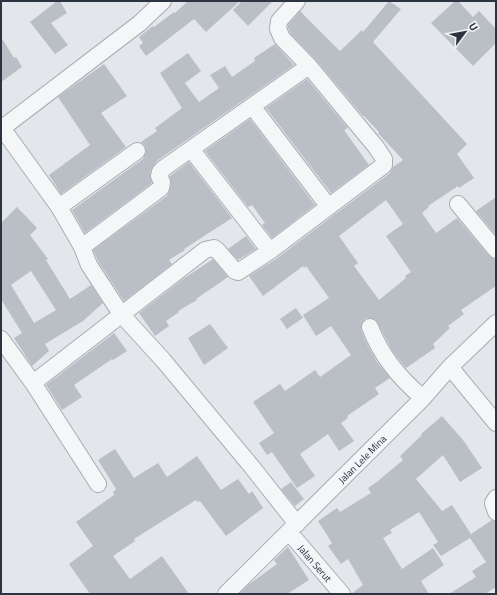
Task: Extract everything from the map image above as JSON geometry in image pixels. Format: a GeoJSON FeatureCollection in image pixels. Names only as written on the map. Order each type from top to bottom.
{"type":"FeatureCollection","features":[{"type":"Feature","properties":{"kind":"street"},"geometry":{"type":"LineString","coordinates":[[1,128],[140,23],[163,1]]}},
{"type":"Feature","properties":{"kind":"street"},"geometry":{"type":"LineString","coordinates":[[33,384],[209,248],[214,248],[217,250],[237,272],[270,251],[384,165],[381,154],[376,147],[309,66],[282,38],[278,29],[279,21],[297,1]]}},
{"type":"Feature","properties":{"kind":"street"},"geometry":{"type":"LineString","coordinates":[[82,247],[161,188],[162,182],[159,176],[160,172],[309,66]]}},
{"type":"Feature","properties":{"kind":"street"},"geometry":{"type":"LineString","coordinates":[[252,106],[330,207]]}},
{"type":"Feature","properties":{"kind":"street","name":"Jalan Serut"},"geometry":{"type":"LineString","coordinates":[[1,128],[59,207],[82,247],[89,265],[122,314],[188,389],[342,594]]}},
{"type":"Feature","properties":{"kind":"street"},"geometry":{"type":"LineString","coordinates":[[191,149],[270,251]]}},
{"type":"Feature","properties":{"kind":"street"},"geometry":{"type":"LineString","coordinates":[[59,207],[137,151]]}},
{"type":"Feature","properties":{"kind":"street"},"geometry":{"type":"LineString","coordinates":[[458,204],[496,250]]}},
{"type":"Feature","properties":{"kind":"street","name":"Jalan Lele Mina"},"geometry":{"type":"LineString","coordinates":[[226,594],[423,398],[450,367],[496,323]]}},
{"type":"Feature","properties":{"kind":"street"},"geometry":{"type":"LineString","coordinates":[[370,327],[379,348],[389,364],[409,386],[423,398]]}},
{"type":"Feature","properties":{"kind":"street"},"geometry":{"type":"LineString","coordinates":[[1,339],[33,384],[98,484]]}},
{"type":"Feature","properties":{"kind":"street"},"geometry":{"type":"LineString","coordinates":[[450,367],[496,423]]}},
{"type":"Feature","properties":{"kind":"street"},"geometry":{"type":"LineString","coordinates":[[496,498],[493,503],[496,512]]}},
{"type":"Feature","properties":{"kind":"building"},"geometry":{"type":"Polygon","coordinates":[[[57,1],[60,1],[67,13],[51,23],[68,45],[55,54],[30,22],[57,1]]]}},
{"type":"Feature","properties":{"kind":"building"},"geometry":{"type":"Polygon","coordinates":[[[188,1],[240,1],[206,32],[194,19],[146,56],[139,46],[143,43],[139,37],[174,12],[175,13],[188,1]]]}},
{"type":"Feature","properties":{"kind":"building"},"geometry":{"type":"Polygon","coordinates":[[[242,1],[273,1],[248,26],[233,10],[242,1]]]}},
{"type":"Feature","properties":{"kind":"building"},"geometry":{"type":"Polygon","coordinates":[[[389,1],[401,9],[373,42],[467,144],[457,154],[474,178],[459,188],[458,186],[428,206],[429,207],[422,213],[436,233],[457,218],[489,256],[496,259],[496,286],[461,310],[464,314],[448,326],[450,328],[433,344],[435,348],[406,368],[393,352],[376,320],[366,318],[363,321],[361,330],[366,342],[377,362],[390,378],[375,388],[379,394],[347,416],[348,418],[341,423],[354,441],[339,451],[328,434],[300,454],[315,476],[297,488],[272,452],[267,455],[259,443],[274,433],[253,402],[280,384],[285,391],[315,370],[320,377],[351,355],[331,326],[316,336],[303,315],[329,298],[306,266],[304,268],[303,266],[263,296],[249,276],[276,259],[390,173],[393,167],[403,160],[363,116],[316,60],[291,34],[288,25],[300,11],[340,51],[362,30],[363,32],[389,1]],[[386,200],[339,236],[358,263],[354,266],[379,300],[406,278],[405,276],[411,272],[386,236],[403,224],[386,200]]]}},
{"type":"Feature","properties":{"kind":"building"},"geometry":{"type":"Polygon","coordinates":[[[455,1],[458,1],[473,17],[479,11],[496,29],[496,43],[473,66],[431,23],[455,1]]]}},
{"type":"Feature","properties":{"kind":"building"},"geometry":{"type":"Polygon","coordinates":[[[1,37],[14,58],[16,57],[22,67],[1,82],[1,37]]]}},
{"type":"Feature","properties":{"kind":"building"},"geometry":{"type":"Polygon","coordinates":[[[275,44],[294,65],[158,160],[151,170],[150,174],[152,183],[85,233],[72,210],[143,159],[146,150],[145,146],[141,142],[157,131],[155,128],[182,108],[160,73],[188,53],[201,71],[185,83],[199,102],[219,88],[210,75],[225,66],[232,77],[255,61],[254,58],[275,44]]]}},
{"type":"Feature","properties":{"kind":"building"},"geometry":{"type":"Polygon","coordinates":[[[104,64],[127,96],[101,113],[126,147],[61,194],[49,175],[90,145],[58,97],[104,64]]]}},
{"type":"Feature","properties":{"kind":"building"},"geometry":{"type":"Polygon","coordinates":[[[307,79],[348,128],[344,130],[369,165],[331,193],[266,108],[307,79]]]}},
{"type":"Feature","properties":{"kind":"building"},"geometry":{"type":"Polygon","coordinates":[[[250,119],[315,205],[272,238],[262,225],[265,223],[252,205],[248,207],[205,151],[250,119]]]}},
{"type":"Feature","properties":{"kind":"building"},"geometry":{"type":"Polygon","coordinates":[[[189,162],[232,218],[169,260],[172,264],[124,301],[98,261],[93,250],[167,196],[171,184],[170,176],[189,162]]]}},
{"type":"Feature","properties":{"kind":"building"},"geometry":{"type":"Polygon","coordinates":[[[496,197],[496,235],[476,211],[496,197]]]}},
{"type":"Feature","properties":{"kind":"building"},"geometry":{"type":"Polygon","coordinates":[[[17,207],[37,228],[30,235],[48,259],[46,260],[70,299],[91,285],[103,303],[83,321],[45,344],[49,351],[32,366],[14,338],[22,333],[1,299],[1,223],[17,207]],[[31,271],[11,285],[34,323],[56,310],[31,271]]]}},
{"type":"Feature","properties":{"kind":"building"},"geometry":{"type":"Polygon","coordinates":[[[246,236],[256,249],[238,260],[228,249],[246,236]]]}},
{"type":"Feature","properties":{"kind":"building"},"geometry":{"type":"Polygon","coordinates":[[[213,259],[228,277],[196,299],[197,300],[178,311],[179,312],[166,321],[169,326],[155,336],[139,313],[183,279],[213,259]]]}},
{"type":"Feature","properties":{"kind":"building"},"geometry":{"type":"Polygon","coordinates":[[[296,308],[303,318],[287,329],[280,319],[296,308]]]}},
{"type":"Feature","properties":{"kind":"building"},"geometry":{"type":"Polygon","coordinates":[[[210,324],[228,348],[204,365],[188,338],[210,324]]]}},
{"type":"Feature","properties":{"kind":"building"},"geometry":{"type":"Polygon","coordinates":[[[114,333],[127,351],[113,360],[112,359],[74,385],[82,397],[62,410],[46,385],[114,333]]]}},
{"type":"Feature","properties":{"kind":"building"},"geometry":{"type":"Polygon","coordinates":[[[442,416],[463,440],[482,468],[460,482],[443,455],[416,479],[442,511],[452,505],[471,534],[492,520],[496,521],[496,587],[485,594],[449,594],[476,577],[472,571],[486,562],[470,538],[441,556],[433,545],[438,542],[419,512],[390,530],[392,533],[383,538],[402,569],[433,548],[444,565],[421,581],[429,594],[351,594],[363,585],[348,559],[341,564],[328,546],[332,543],[318,521],[337,508],[340,512],[371,493],[368,488],[403,460],[400,456],[422,435],[421,434],[442,416]]]}},
{"type":"Feature","properties":{"kind":"building"},"geometry":{"type":"Polygon","coordinates":[[[115,449],[134,478],[158,463],[167,477],[197,456],[221,490],[238,479],[249,494],[252,491],[263,508],[226,536],[200,501],[198,502],[196,500],[134,539],[135,541],[113,556],[130,579],[162,556],[189,594],[90,594],[69,564],[93,546],[76,522],[114,495],[113,492],[116,489],[98,460],[115,449]]]}},
{"type":"Feature","properties":{"kind":"building"},"geometry":{"type":"Polygon","coordinates":[[[291,482],[304,499],[295,506],[281,489],[291,482]]]}},
{"type":"Feature","properties":{"kind":"building"},"geometry":{"type":"Polygon","coordinates":[[[288,547],[309,580],[287,594],[239,594],[248,585],[277,564],[274,560],[288,547]]]}}]}
